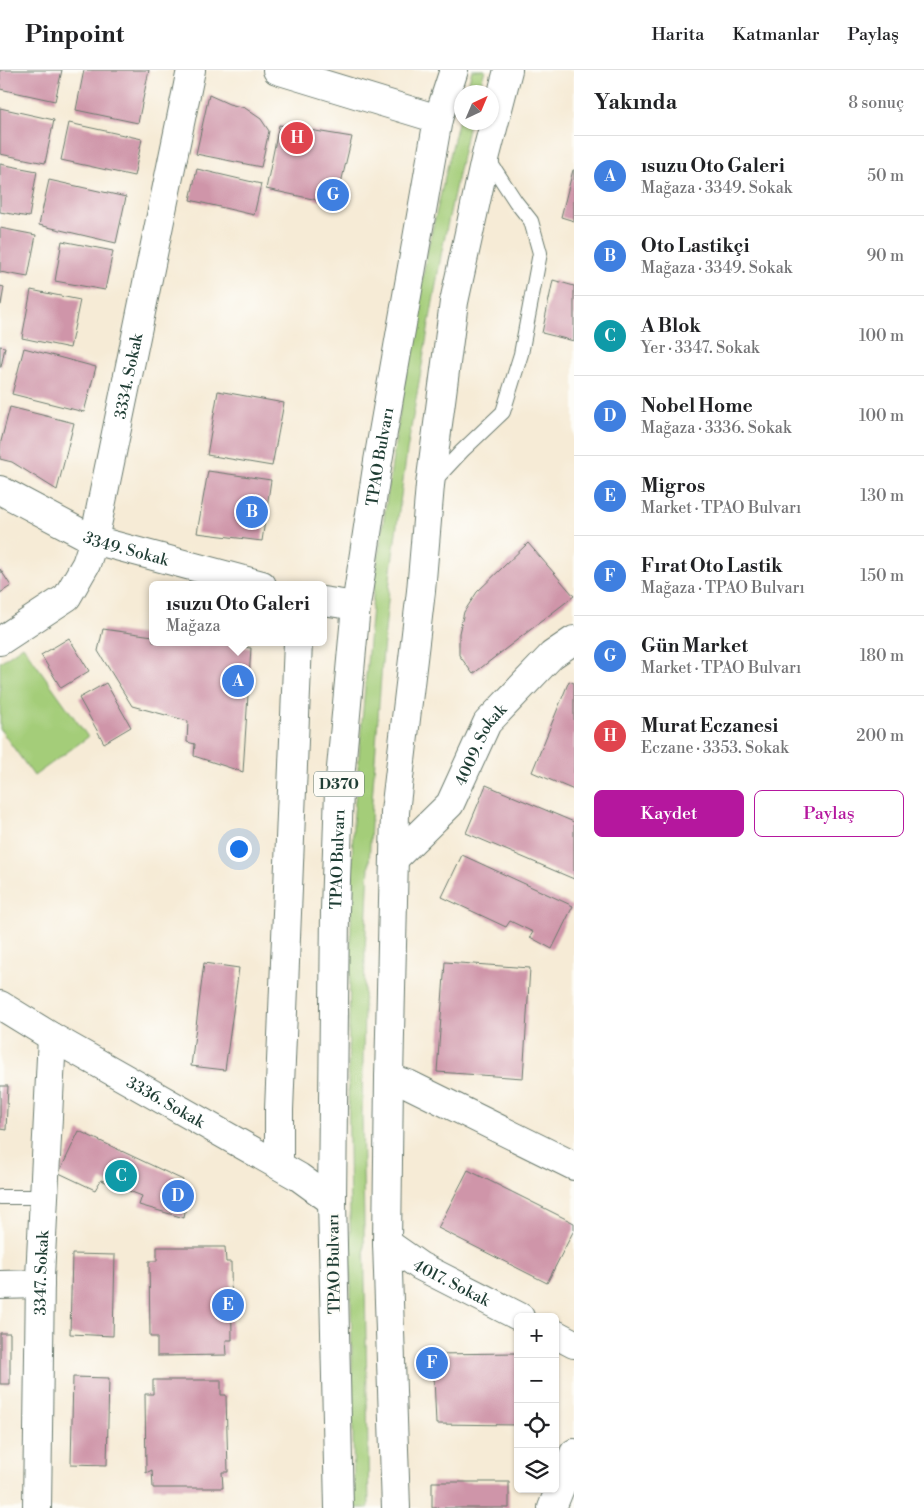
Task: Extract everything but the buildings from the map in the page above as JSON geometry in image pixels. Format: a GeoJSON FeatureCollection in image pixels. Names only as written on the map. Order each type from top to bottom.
{"type":"FeatureCollection","features":[{"type":"Feature","properties":{"kind":"main road","name":"3334. Sokak"},"geometry":{"type":"LineString","coordinates":[[0,642],[67,598],[86,564],[94,540],[191,70]]}},
{"type":"Feature","properties":{"kind":"main road"},"geometry":{"type":"LineString","coordinates":[[277,70],[438,119]]}},
{"type":"Feature","properties":{"kind":"main road","name":"TPAO Bulvarı"},"geometry":{"type":"LineString","coordinates":[[339,1508],[332,1201],[338,799],[356,606],[378,461],[438,119],[454,70]]}},
{"type":"Feature","properties":{"kind":"main road"},"geometry":{"type":"LineString","coordinates":[[396,1508],[387,1243],[395,812],[422,591],[430,485],[454,302],[486,155],[508,70]]}},
{"type":"Feature","properties":{"kind":"main road","name":"3349. Sokak"},"geometry":{"type":"LineString","coordinates":[[0,490],[94,540],[247,581]]}},
{"type":"Feature","properties":{"kind":"main road"},"geometry":{"type":"LineString","coordinates":[[327,601],[356,606]]}},
{"type":"Feature","properties":{"kind":"main road","name":"4009. Sokak"},"geometry":{"type":"LineString","coordinates":[[394,858],[450,804],[487,723],[552,655],[574,640]]}},
{"type":"Feature","properties":{"kind":"main road"},"geometry":{"type":"LineString","coordinates":[[279,1165],[279,1110],[298,646]]}},
{"type":"Feature","properties":{"kind":"main road","name":"3336. Sokak"},"geometry":{"type":"LineString","coordinates":[[0,1005],[52,1037],[279,1165],[332,1201]]}},
{"type":"Feature","properties":{"kind":"main road","name":"3347. Sokak"},"geometry":{"type":"LineString","coordinates":[[37,1508],[40,1284],[52,1037]]}},
{"type":"Feature","properties":{"kind":"main road"},"geometry":{"type":"LineString","coordinates":[[389,1078],[408,1084],[574,1166]]}},
{"type":"Feature","properties":{"kind":"main road","name":"4017. Sokak"},"geometry":{"type":"LineString","coordinates":[[387,1243],[420,1266],[514,1314]]}},
{"type":"Feature","properties":{"kind":"main road"},"geometry":{"type":"LineString","coordinates":[[0,1285],[40,1284]]}},
{"type":"Feature","properties":{"kind":"main road"},"geometry":{"type":"LineString","coordinates":[[559,1336],[574,1344]]}},
{"type":"Feature","properties":{"kind":"main road"},"geometry":{"type":"LineString","coordinates":[[552,1508],[574,1453]]}},
{"type":"Feature","properties":{"kind":"lane"},"geometry":{"type":"LineString","coordinates":[[430,485],[503,412],[521,354],[540,253],[531,221],[516,202],[486,155]]}},
{"type":"Feature","properties":{"kind":"lane"},"geometry":{"type":"LineString","coordinates":[[0,1197],[44,1197]]}},
{"type":"Feature","properties":{"kind":"green space"},"geometry":{"type":"Polygon","coordinates":[[[472,70],[485,70],[480,85],[468,85],[472,70]]]}},
{"type":"Feature","properties":{"kind":"green space"},"geometry":{"type":"Polygon","coordinates":[[[456,130],[468,130],[442,250],[407,451],[391,570],[382,662],[372,801],[365,953],[362,1113],[369,1508],[354,1508],[348,1073],[353,824],[374,584],[402,397],[428,247],[456,130]]]}},
{"type":"Feature","properties":{"kind":"green space"},"geometry":{"type":"Polygon","coordinates":[[[23,646],[88,737],[34,776],[0,729],[0,662],[23,646]]]}},
{"type":"Feature","properties":{"kind":"place","name":"Murat Eczanesi"},"geometry":{"type":"Point","coordinates":[297,138]}},
{"type":"Feature","properties":{"kind":"place","name":"Gün Market"},"geometry":{"type":"Point","coordinates":[333,195]}},
{"type":"Feature","properties":{"kind":"place","name":"Oto Lastikçi"},"geometry":{"type":"Point","coordinates":[252,512]}},
{"type":"Feature","properties":{"kind":"place","name":"ısuzu Oto Galeri"},"geometry":{"type":"Point","coordinates":[238,681]}},
{"type":"Feature","properties":{"kind":"place","name":"A Blok"},"geometry":{"type":"Point","coordinates":[121,1176]}},
{"type":"Feature","properties":{"kind":"place","name":"Nobel Home"},"geometry":{"type":"Point","coordinates":[178,1196]}},
{"type":"Feature","properties":{"kind":"place","name":"Migros"},"geometry":{"type":"Point","coordinates":[228,1305]}},
{"type":"Feature","properties":{"kind":"place","name":"Fırat Oto Lastik"},"geometry":{"type":"Point","coordinates":[432,1363]}}]}
